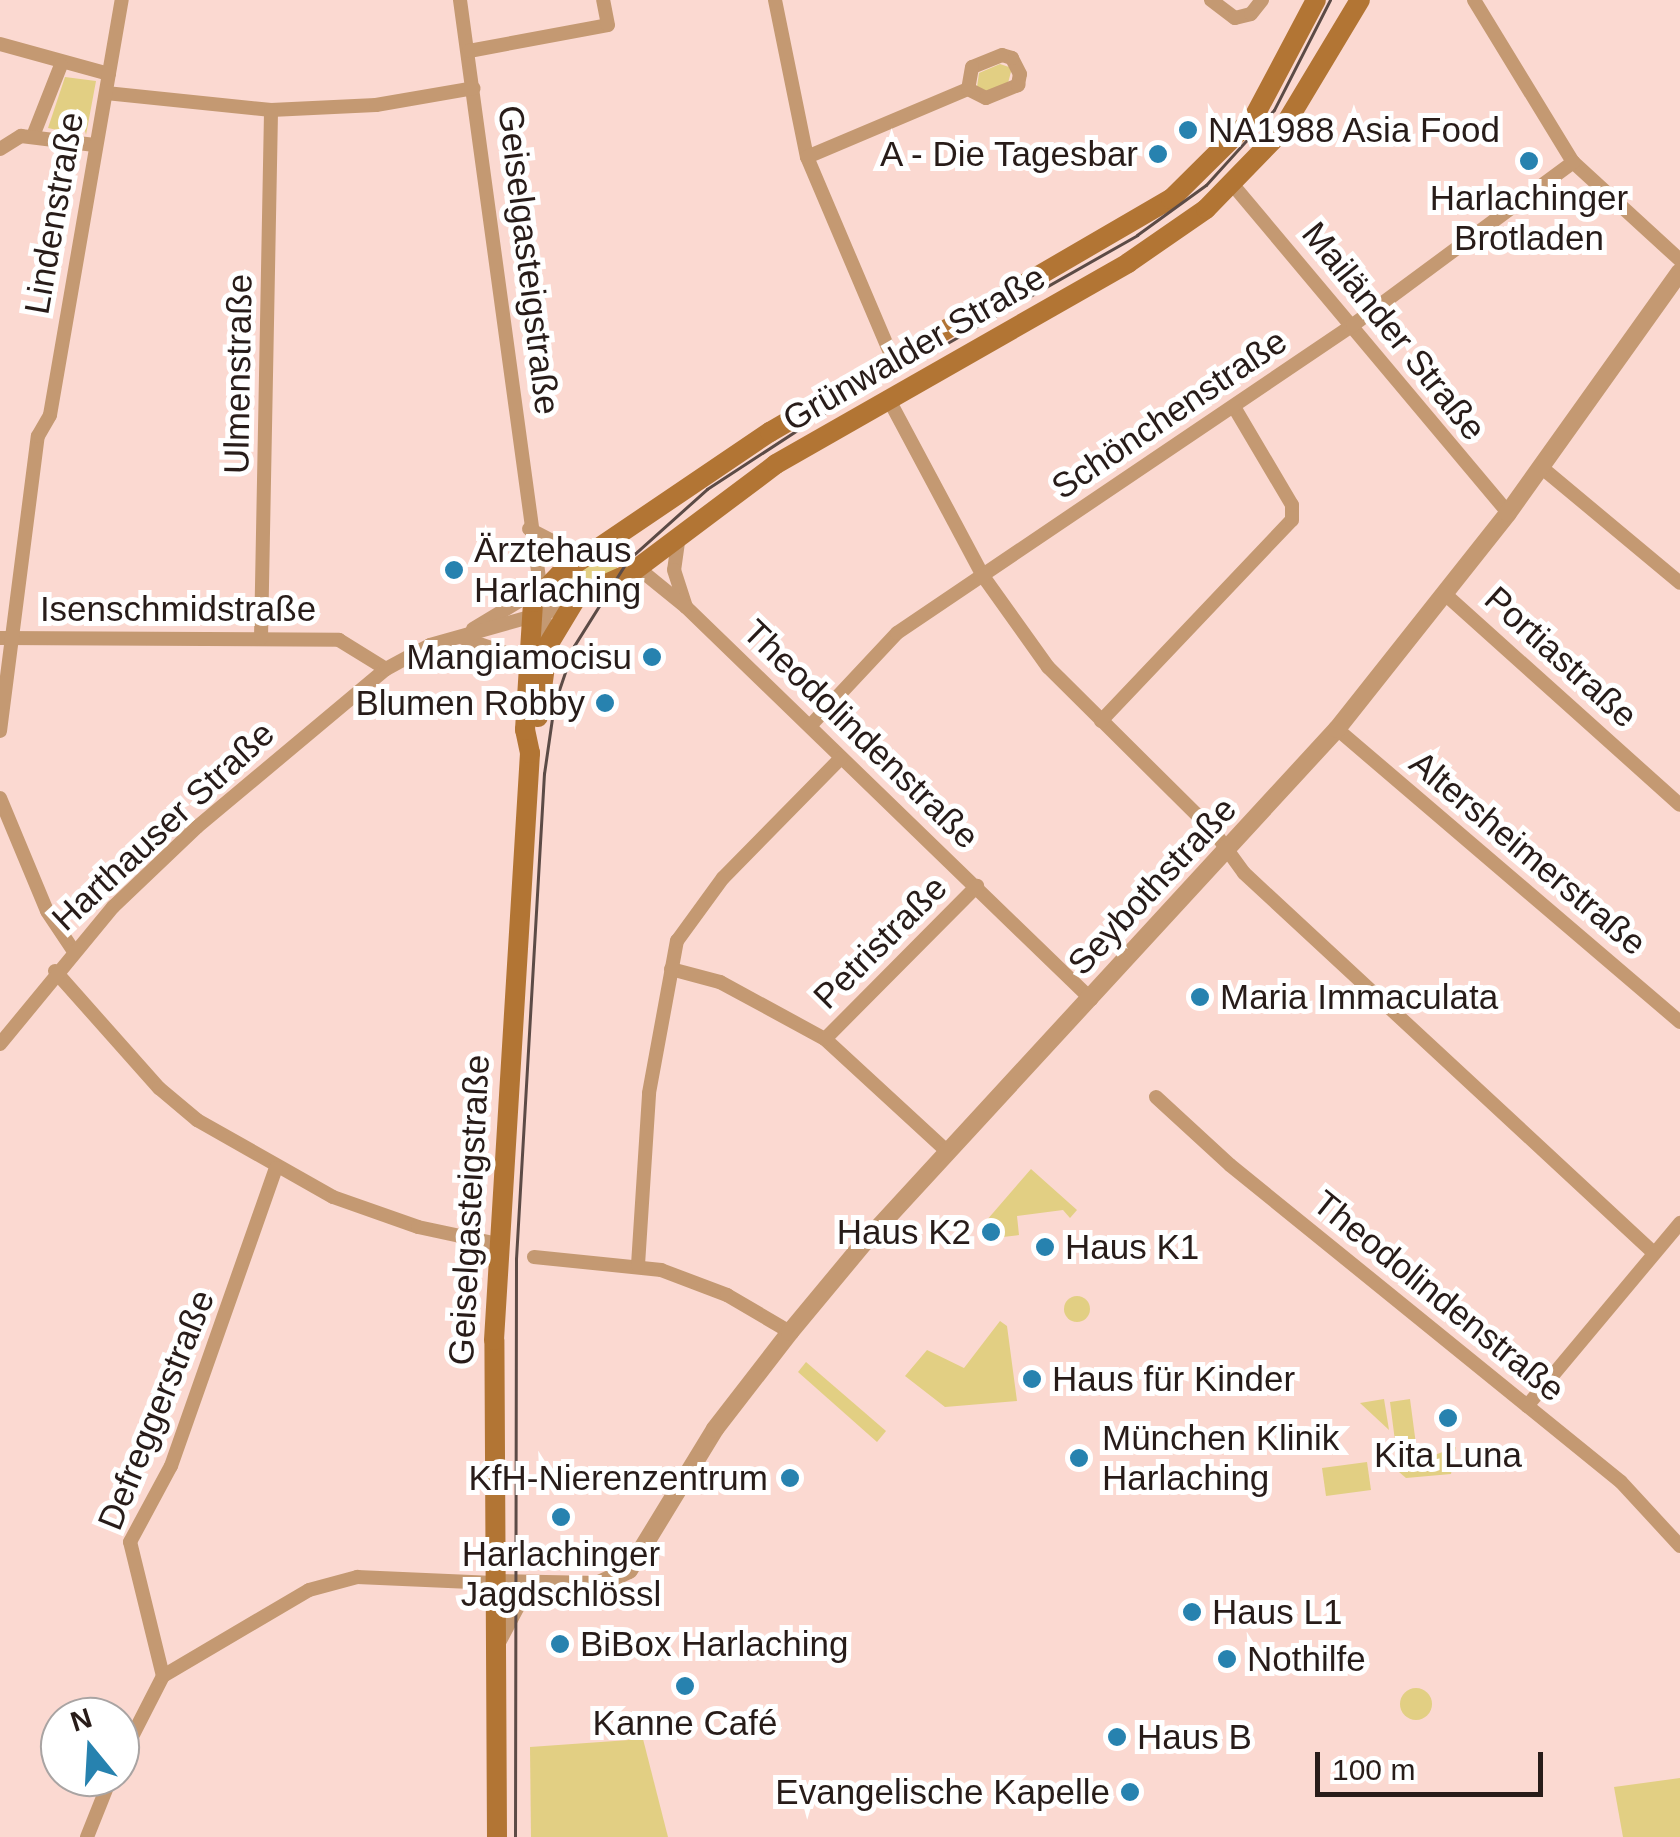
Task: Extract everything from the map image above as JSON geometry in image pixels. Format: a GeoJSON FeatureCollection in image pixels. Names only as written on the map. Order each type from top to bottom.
{"type":"FeatureCollection","features":[{"type":"Feature","properties":{"kind":"main road","name":"Grünwalder Straße"},"geometry":{"type":"LineString","coordinates":[[539,589],[745,448],[1116,235],[1187,186],[1268,96],[1316,0]]}},
{"type":"Feature","properties":{"kind":"main road","name":"Grünwalder Straße"},"geometry":{"type":"LineString","coordinates":[[569,606],[638,568],[776,464],[1128,263],[1234,185],[1298,108],[1360,0]]}},
{"type":"Feature","properties":{"kind":"main road"},"geometry":{"type":"LineString","coordinates":[[628,531],[626,554],[638,568]]}},
{"type":"Feature","properties":{"kind":"main road","name":"Geiselgasteigstraße"},"geometry":{"type":"LineString","coordinates":[[498,1837],[494,1583],[498,1244],[530,753],[529,661],[539,589]]}},
{"type":"Feature","properties":{"kind":"main road"},"geometry":{"type":"LineString","coordinates":[[530,753],[548,644],[569,606]]}},
{"type":"Feature","properties":{"kind":"street","name":"Lindenstraße"},"geometry":{"type":"LineString","coordinates":[[0,731],[6,638],[38,436],[50,415],[122,0]]}},
{"type":"Feature","properties":{"kind":"street","name":"Geiselgasteigstraße"},"geometry":{"type":"LineString","coordinates":[[460,0],[539,589]]}},
{"type":"Feature","properties":{"kind":"street"},"geometry":{"type":"LineString","coordinates":[[469,52],[608,25],[603,0]]}},
{"type":"Feature","properties":{"kind":"street"},"geometry":{"type":"LineString","coordinates":[[775,0],[807,157],[893,360]]}},
{"type":"Feature","properties":{"kind":"street"},"geometry":{"type":"LineString","coordinates":[[1211,0],[1235,18],[1250,14],[1262,0]]}},
{"type":"Feature","properties":{"kind":"street"},"geometry":{"type":"LineString","coordinates":[[1474,0],[1573,162],[1680,260]]}},
{"type":"Feature","properties":{"kind":"street"},"geometry":{"type":"LineString","coordinates":[[0,44],[60,65],[109,74]]}},
{"type":"Feature","properties":{"kind":"street"},"geometry":{"type":"LineString","coordinates":[[33,136],[60,65]]}},
{"type":"Feature","properties":{"kind":"street"},"geometry":{"type":"LineString","coordinates":[[106,93],[272,110],[376,105],[474,88]]}},
{"type":"Feature","properties":{"kind":"street"},"geometry":{"type":"LineString","coordinates":[[807,157],[968,90]]}},
{"type":"Feature","properties":{"kind":"street","name":"Ulmenstraße"},"geometry":{"type":"LineString","coordinates":[[260,638],[272,110]]}},
{"type":"Feature","properties":{"kind":"street"},"geometry":{"type":"LineString","coordinates":[[0,149],[33,136],[94,145]]}},
{"type":"Feature","properties":{"kind":"street","name":"Schönchenstraße"},"geometry":{"type":"LineString","coordinates":[[810,726],[897,633],[1353,325],[1573,162]]}},
{"type":"Feature","properties":{"kind":"street","name":"Mailänder Straße"},"geometry":{"type":"LineString","coordinates":[[1234,185],[1508,514]]}},
{"type":"Feature","properties":{"kind":"street","name":"Seybothstraße"},"geometry":{"type":"LineString","coordinates":[[554,1586],[622,1578],[712,1434],[790,1332],[948,1152],[1338,730],[1508,514],[1678,278]]}},
{"type":"Feature","properties":{"kind":"street"},"geometry":{"type":"LineString","coordinates":[[888,398],[983,576],[1049,668],[1228,851],[1244,873],[1654,1253]]}},
{"type":"Feature","properties":{"kind":"street"},"geometry":{"type":"LineString","coordinates":[[1101,720],[1292,520],[1292,504],[1234,407]]}},
{"type":"Feature","properties":{"kind":"street"},"geometry":{"type":"LineString","coordinates":[[1541,467],[1680,583]]}},
{"type":"Feature","properties":{"kind":"street"},"geometry":{"type":"LineString","coordinates":[[529,529],[585,558]]}},
{"type":"Feature","properties":{"kind":"street"},"geometry":{"type":"LineString","coordinates":[[680,534],[674,570],[686,607]]}},
{"type":"Feature","properties":{"kind":"street","name":"Theodolindenstraße"},"geometry":{"type":"LineString","coordinates":[[638,568],[686,607],[1091,998]]}},
{"type":"Feature","properties":{"kind":"street"},"geometry":{"type":"LineString","coordinates":[[386,669],[459,637],[539,589]]}},
{"type":"Feature","properties":{"kind":"street","name":"Portiastraße"},"geometry":{"type":"LineString","coordinates":[[1446,595],[1680,805]]}},
{"type":"Feature","properties":{"kind":"street"},"geometry":{"type":"LineString","coordinates":[[459,637],[569,606]]}},
{"type":"Feature","properties":{"kind":"street","name":"Geiselgasteigstraße"},"geometry":{"type":"LineString","coordinates":[[538,615],[548,644]]}},
{"type":"Feature","properties":{"kind":"street"},"geometry":{"type":"LineString","coordinates":[[459,637],[529,661]]}},
{"type":"Feature","properties":{"kind":"street","name":"Isenschmidstraße"},"geometry":{"type":"LineString","coordinates":[[6,638],[260,638],[353,644],[386,669]]}},
{"type":"Feature","properties":{"kind":"street","name":"Harthauser Straße"},"geometry":{"type":"LineString","coordinates":[[0,1044],[73,950],[197,827],[386,669]]}},
{"type":"Feature","properties":{"kind":"street","name":"Altersheimerstraße"},"geometry":{"type":"LineString","coordinates":[[1338,730],[1680,1022]]}},
{"type":"Feature","properties":{"kind":"street"},"geometry":{"type":"LineString","coordinates":[[638,1265],[649,1093],[671,970],[688,918],[842,758]]}},
{"type":"Feature","properties":{"kind":"street"},"geometry":{"type":"LineString","coordinates":[[0,798],[47,911],[73,950]]}},
{"type":"Feature","properties":{"kind":"street","name":"Petristraße"},"geometry":{"type":"LineString","coordinates":[[825,1039],[977,886]]}},
{"type":"Feature","properties":{"kind":"street"},"geometry":{"type":"LineString","coordinates":[[671,970],[720,982],[825,1039],[948,1152]]}},
{"type":"Feature","properties":{"kind":"street"},"geometry":{"type":"LineString","coordinates":[[55,971],[159,1088],[197,1120],[276,1168],[377,1214],[498,1244]]}},
{"type":"Feature","properties":{"kind":"street","name":"Theodolindenstraße"},"geometry":{"type":"LineString","coordinates":[[1156,1097],[1230,1165],[1629,1489],[1680,1546]]}},
{"type":"Feature","properties":{"kind":"street","name":"Defreggerstraße"},"geometry":{"type":"LineString","coordinates":[[163,1676],[130,1542],[185,1430],[276,1168]]}},
{"type":"Feature","properties":{"kind":"street"},"geometry":{"type":"LineString","coordinates":[[1527,1406],[1680,1222]]}},
{"type":"Feature","properties":{"kind":"street"},"geometry":{"type":"LineString","coordinates":[[534,1256],[638,1265],[727,1295],[790,1332]]}},
{"type":"Feature","properties":{"kind":"street"},"geometry":{"type":"LineString","coordinates":[[140,1721],[163,1676],[243,1623],[332,1580],[554,1586]]}},
{"type":"Feature","properties":{"kind":"street"},"geometry":{"type":"LineString","coordinates":[[494,1646],[517,1604],[554,1586]]}},
{"type":"Feature","properties":{"kind":"street"},"geometry":{"type":"LineString","coordinates":[[87,1837],[103,1797]]}},
{"type":"Feature","properties":{"kind":"shaded area"},"geometry":{"type":"Polygon","coordinates":[[[1000,64],[1012,68],[1008,83],[987,91],[977,87],[979,73],[1000,64]]]}},
{"type":"Feature","properties":{"kind":"shaded area"},"geometry":{"type":"Polygon","coordinates":[[[65,77],[96,81],[86,135],[83,123],[75,134],[48,128],[65,77]]]}},
{"type":"Feature","properties":{"kind":"shaded area"},"geometry":{"type":"Polygon","coordinates":[[[617,548],[617,569],[577,586],[570,577],[617,548]]]}},
{"type":"Feature","properties":{"kind":"shaded area"},"geometry":{"type":"Polygon","coordinates":[[[1031,1169],[1077,1210],[1070,1218],[1063,1210],[1017,1216],[1019,1235],[1003,1237],[1001,1225],[980,1228],[1031,1169]]]}},
{"type":"Feature","properties":{"kind":"shaded area"},"geometry":{"type":"Polygon","coordinates":[[[1077,1296],[1086,1300],[1090,1309],[1086,1318],[1077,1322],[1068,1318],[1064,1309],[1068,1300],[1077,1296]]]}},
{"type":"Feature","properties":{"kind":"shaded area"},"geometry":{"type":"Polygon","coordinates":[[[1000,1321],[1007,1326],[1017,1401],[945,1407],[905,1376],[927,1350],[964,1368],[1000,1321]]]}},
{"type":"Feature","properties":{"kind":"shaded area"},"geometry":{"type":"Polygon","coordinates":[[[806,1362],[886,1431],[877,1442],[798,1372],[806,1362]]]}},
{"type":"Feature","properties":{"kind":"shaded area"},"geometry":{"type":"Polygon","coordinates":[[[1384,1399],[1389,1430],[1360,1403],[1384,1399]]]}},
{"type":"Feature","properties":{"kind":"shaded area"},"geometry":{"type":"Polygon","coordinates":[[[1410,1399],[1417,1452],[1429,1457],[1456,1447],[1451,1474],[1406,1478],[1399,1472],[1390,1402],[1410,1399]]]}},
{"type":"Feature","properties":{"kind":"shaded area"},"geometry":{"type":"Polygon","coordinates":[[[1367,1462],[1371,1490],[1326,1496],[1322,1468],[1367,1462]]]}},
{"type":"Feature","properties":{"kind":"shaded area"},"geometry":{"type":"Polygon","coordinates":[[[1416,1688],[1428,1692],[1432,1704],[1428,1716],[1416,1720],[1404,1716],[1400,1704],[1404,1692],[1416,1688]]]}},
{"type":"Feature","properties":{"kind":"shaded area"},"geometry":{"type":"Polygon","coordinates":[[[643,1739],[668,1837],[531,1837],[530,1747],[643,1739]]]}},
{"type":"Feature","properties":{"kind":"shaded area"},"geometry":{"type":"Polygon","coordinates":[[[1680,1778],[1680,1837],[1623,1837],[1614,1787],[1680,1778]]]}},
{"type":"Feature","properties":{"kind":"tram line"},"geometry":{"type":"LineString","coordinates":[[515,1837],[516,1259],[544,774],[554,705],[574,646],[628,560],[707,489],[819,416],[1137,235],[1206,185],[1274,110],[1330,0]]}},
{"type":"Feature","properties":{"kind":"place","name":"NA1988 Asia Food"},"geometry":{"type":"Point","coordinates":[1188,130]}},
{"type":"Feature","properties":{"kind":"place","name":"A - Die Tagesbar"},"geometry":{"type":"Point","coordinates":[1158,154]}},
{"type":"Feature","properties":{"kind":"place","name":"Harlachinger Brotladen"},"geometry":{"type":"Point","coordinates":[1529,161]}},
{"type":"Feature","properties":{"kind":"place","name":"Ärztehaus Harlaching"},"geometry":{"type":"Point","coordinates":[454,570]}},
{"type":"Feature","properties":{"kind":"place","name":"Mangiamocisu"},"geometry":{"type":"Point","coordinates":[652,657]}},
{"type":"Feature","properties":{"kind":"place","name":"Blumen Robby"},"geometry":{"type":"Point","coordinates":[605,703]}},
{"type":"Feature","properties":{"kind":"place","name":"Maria Immaculata"},"geometry":{"type":"Point","coordinates":[1200,997]}},
{"type":"Feature","properties":{"kind":"place","name":"Haus K2"},"geometry":{"type":"Point","coordinates":[991,1232]}},
{"type":"Feature","properties":{"kind":"place","name":"Haus K1"},"geometry":{"type":"Point","coordinates":[1045,1247]}},
{"type":"Feature","properties":{"kind":"place","name":"Haus für Kinder"},"geometry":{"type":"Point","coordinates":[1032,1379]}},
{"type":"Feature","properties":{"kind":"place","name":"Kita Luna"},"geometry":{"type":"Point","coordinates":[1448,1418]}},
{"type":"Feature","properties":{"kind":"place","name":"München Klinik Harlaching"},"geometry":{"type":"Point","coordinates":[1079,1458]}},
{"type":"Feature","properties":{"kind":"place","name":"KfH-Nierenzentrum"},"geometry":{"type":"Point","coordinates":[790,1478]}},
{"type":"Feature","properties":{"kind":"place","name":"Harlachinger Jagdschlössl"},"geometry":{"type":"Point","coordinates":[561,1517]}},
{"type":"Feature","properties":{"kind":"place","name":"Haus L1"},"geometry":{"type":"Point","coordinates":[1192,1612]}},
{"type":"Feature","properties":{"kind":"place","name":"BiBox Harlaching"},"geometry":{"type":"Point","coordinates":[560,1644]}},
{"type":"Feature","properties":{"kind":"place","name":"Nothilfe"},"geometry":{"type":"Point","coordinates":[1227,1659]}},
{"type":"Feature","properties":{"kind":"place","name":"Kanne Café"},"geometry":{"type":"Point","coordinates":[685,1686]}},
{"type":"Feature","properties":{"kind":"place","name":"Haus B"},"geometry":{"type":"Point","coordinates":[1117,1737]}},
{"type":"Feature","properties":{"kind":"place","name":"Evangelische Kapelle"},"geometry":{"type":"Point","coordinates":[1130,1792]}}]}
